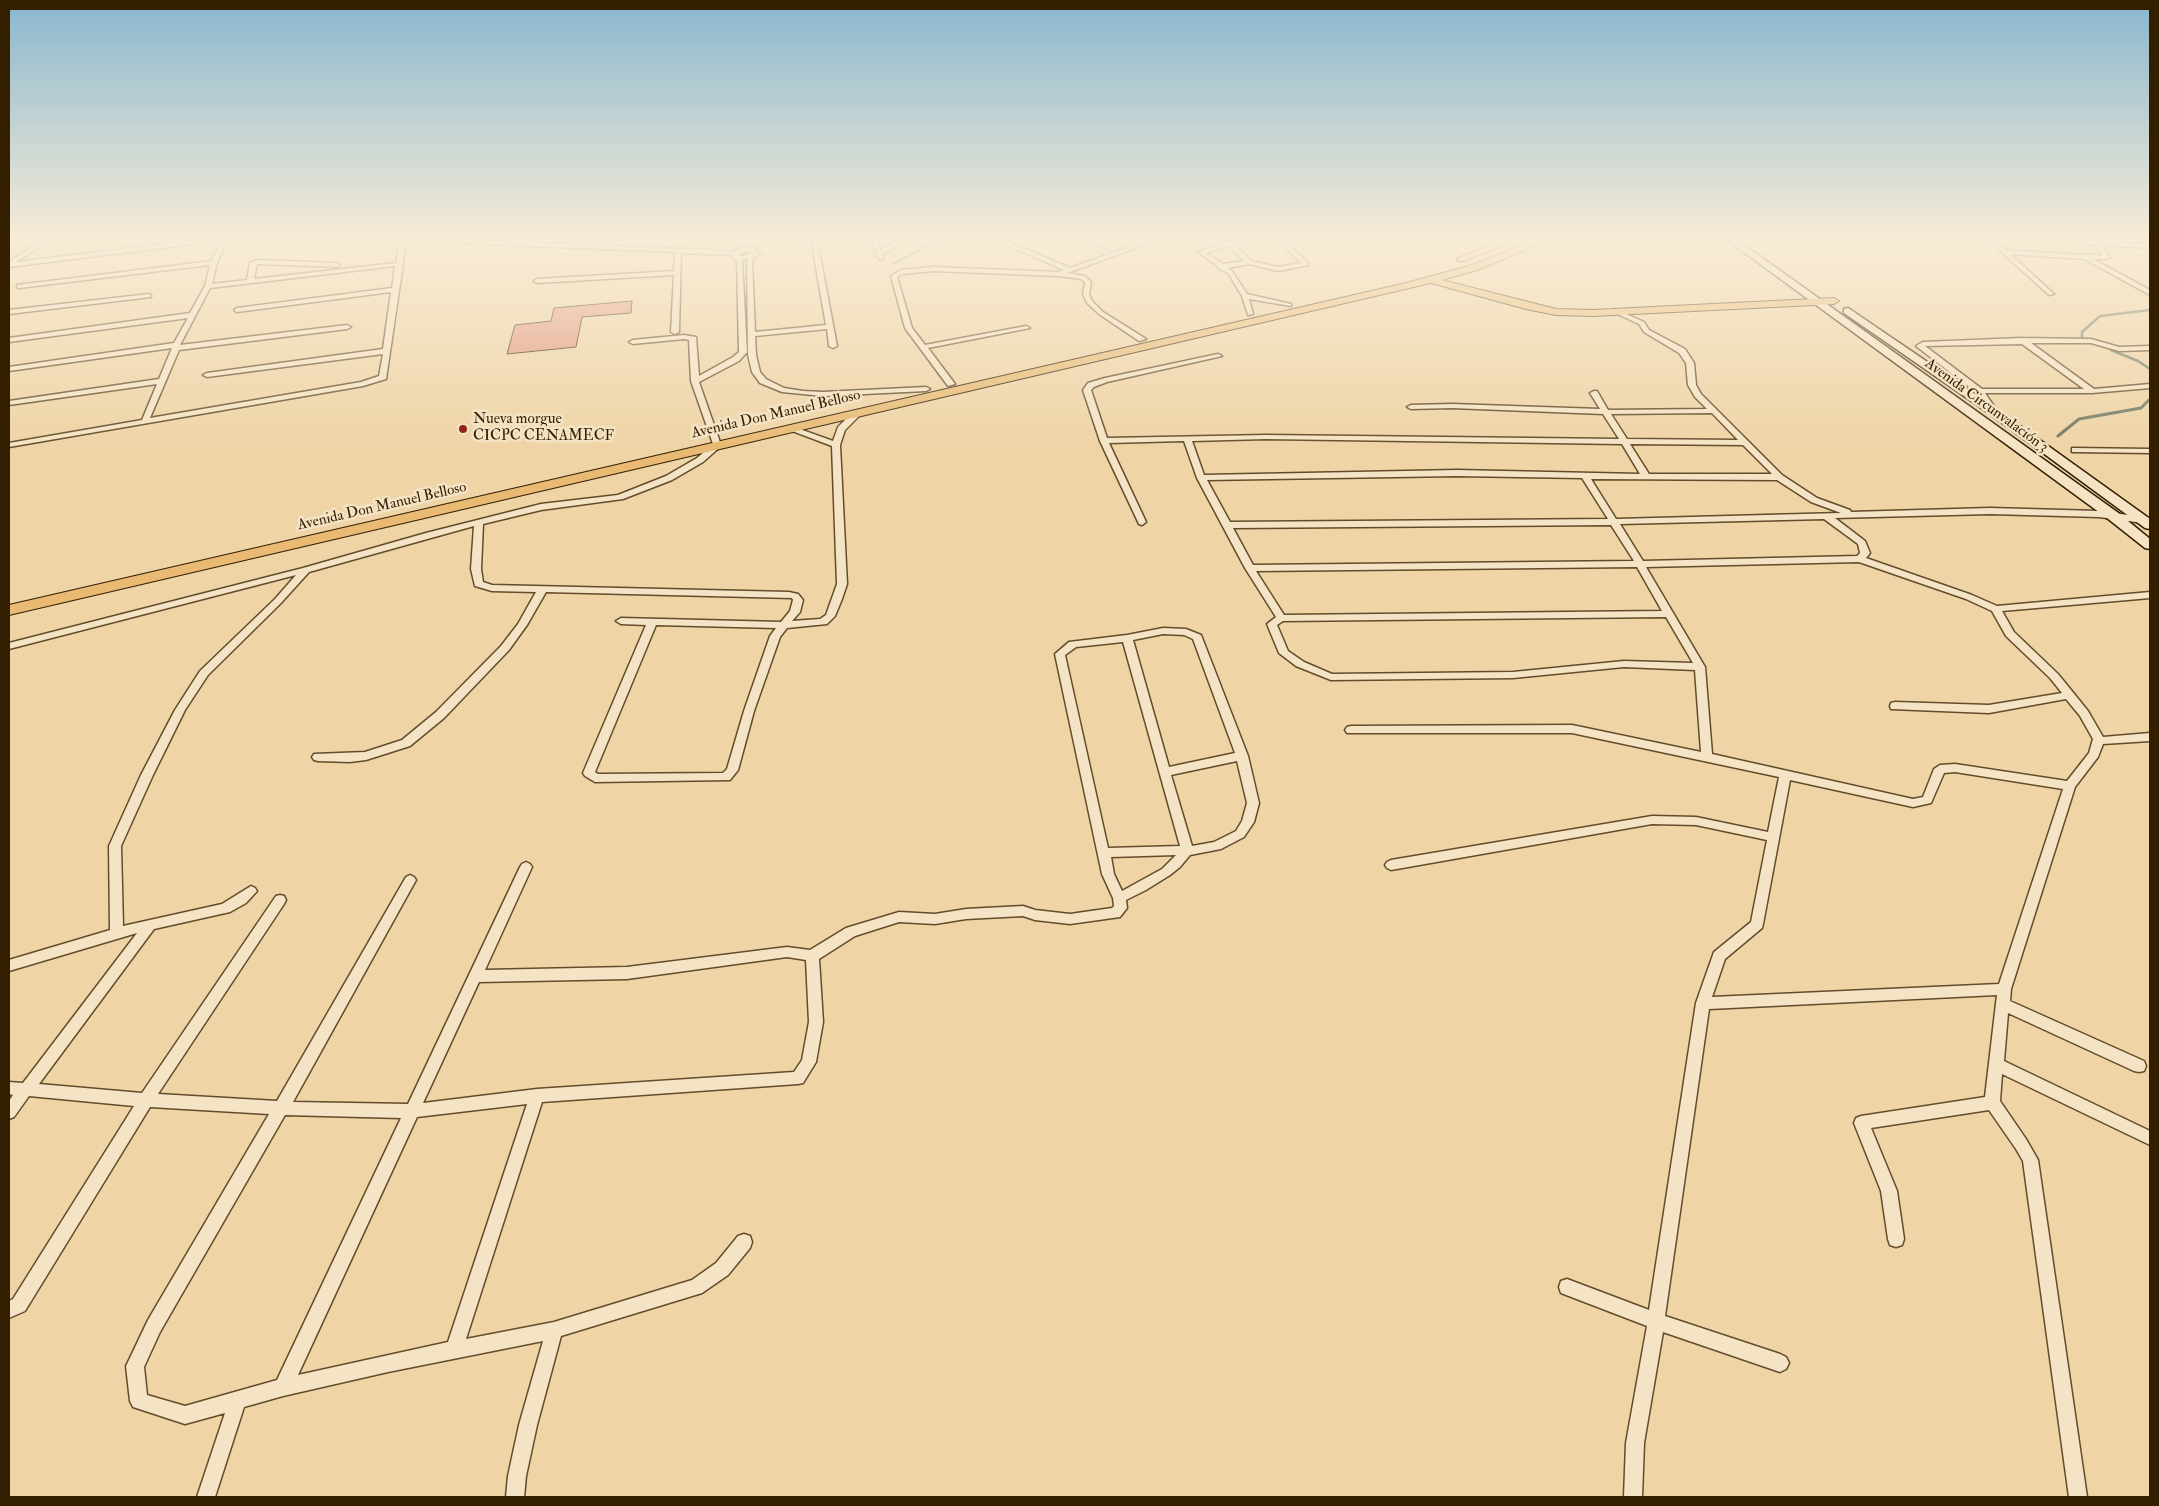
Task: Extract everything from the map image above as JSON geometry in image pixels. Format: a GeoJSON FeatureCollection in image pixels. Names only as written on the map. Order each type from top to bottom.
{"type":"FeatureCollection","features":[{"type":"Feature","properties":{"kind":"main road","name":"Avenida Don Manuel Belloso"},"geometry":{"type":"LineString","coordinates":[[9,610],[715,442],[926,389],[1270,309]]}},
{"type":"Feature","properties":{"kind":"main road","name":"Avenida Don Manuel Belloso"},"geometry":{"type":"LineString","coordinates":[[9,600],[715,442],[791,429],[1304,309]]}},
{"type":"Feature","properties":{"kind":"main road"},"geometry":{"type":"LineString","coordinates":[[1538,309],[1556,312],[1670,309]]}},
{"type":"Feature","properties":{"kind":"main road","name":"Avenida Circunvalación 3"},"geometry":{"type":"LineString","coordinates":[[1827,309],[2150,545]]}},
{"type":"Feature","properties":{"kind":"main road","name":"Avenida Circunvalación 3"},"geometry":{"type":"LineString","coordinates":[[1846,309],[2148,522]]}},
{"type":"Feature","properties":{"kind":"main road"},"geometry":{"type":"LineString","coordinates":[[1993,429],[2016,428]]}},
{"type":"Feature","properties":{"kind":"street"},"geometry":{"type":"LineString","coordinates":[[9,312],[33,309]]}},
{"type":"Feature","properties":{"kind":"street"},"geometry":{"type":"LineString","coordinates":[[145,421],[196,309]]}},
{"type":"Feature","properties":{"kind":"street"},"geometry":{"type":"LineString","coordinates":[[237,310],[243,309]]}},
{"type":"Feature","properties":{"kind":"street"},"geometry":{"type":"LineString","coordinates":[[9,445],[376,380],[383,377],[391,309]]}},
{"type":"Feature","properties":{"kind":"street"},"geometry":{"type":"LineString","coordinates":[[675,332],[676,309]]}},
{"type":"Feature","properties":{"kind":"street"},"geometry":{"type":"LineString","coordinates":[[696,384],[736,359],[743,352],[742,309]]}},
{"type":"Feature","properties":{"kind":"street"},"geometry":{"type":"LineString","coordinates":[[751,309],[752,355],[756,372],[763,380],[782,390],[823,394],[926,389]]}},
{"type":"Feature","properties":{"kind":"street"},"geometry":{"type":"LineString","coordinates":[[827,309],[833,346]]}},
{"type":"Feature","properties":{"kind":"street"},"geometry":{"type":"LineString","coordinates":[[904,309],[909,328],[951,384]]}},
{"type":"Feature","properties":{"kind":"street"},"geometry":{"type":"LineString","coordinates":[[1097,309],[1142,339]]}},
{"type":"Feature","properties":{"kind":"street"},"geometry":{"type":"LineString","coordinates":[[1249,309],[1250,314]]}},
{"type":"Feature","properties":{"kind":"street"},"geometry":{"type":"LineString","coordinates":[[1615,312],[1642,323],[1646,331],[1682,352],[1690,363],[1692,385],[1698,395],[1779,477],[1814,500],[1832,508],[1862,515]]}},
{"type":"Feature","properties":{"kind":"street"},"geometry":{"type":"LineString","coordinates":[[9,340],[192,316]]}},
{"type":"Feature","properties":{"kind":"street"},"geometry":{"type":"LineString","coordinates":[[9,368],[134,351],[348,327]]}},
{"type":"Feature","properties":{"kind":"street"},"geometry":{"type":"LineString","coordinates":[[752,334],[830,327]]}},
{"type":"Feature","properties":{"kind":"street"},"geometry":{"type":"LineString","coordinates":[[924,347],[1026,328]]}},
{"type":"Feature","properties":{"kind":"street"},"geometry":{"type":"LineString","coordinates":[[9,646],[306,570],[540,507],[620,497],[669,478],[700,460],[715,442],[696,384],[694,339],[684,337],[633,342]]}},
{"type":"Feature","properties":{"kind":"street"},"geometry":{"type":"LineString","coordinates":[[1994,412],[1980,391],[1920,346],[1923,344],[2022,340],[2091,340],[2119,349],[2150,348]]}},
{"type":"Feature","properties":{"kind":"street"},"geometry":{"type":"LineString","coordinates":[[2022,340],[2092,391]]}},
{"type":"Feature","properties":{"kind":"street"},"geometry":{"type":"LineString","coordinates":[[9,375],[126,359],[131,357],[134,351]]}},
{"type":"Feature","properties":{"kind":"street"},"geometry":{"type":"LineString","coordinates":[[207,375],[385,351]]}},
{"type":"Feature","properties":{"kind":"street"},"geometry":{"type":"LineString","coordinates":[[696,384],[752,355]]}},
{"type":"Feature","properties":{"kind":"street"},"geometry":{"type":"LineString","coordinates":[[1142,522],[1104,440],[1087,390],[1091,385],[1218,356]]}},
{"type":"Feature","properties":{"kind":"street"},"geometry":{"type":"LineString","coordinates":[[9,403],[162,381]]}},
{"type":"Feature","properties":{"kind":"street"},"geometry":{"type":"LineString","coordinates":[[1980,391],[2092,391],[2150,386]]}},
{"type":"Feature","properties":{"kind":"street"},"geometry":{"type":"LineString","coordinates":[[9,408],[108,394],[112,389]]}},
{"type":"Feature","properties":{"kind":"street"},"geometry":{"type":"LineString","coordinates":[[1594,393],[1646,476]]}},
{"type":"Feature","properties":{"kind":"street"},"geometry":{"type":"LineString","coordinates":[[1411,407],[1452,406],[1607,412],[1713,411]]}},
{"type":"Feature","properties":{"kind":"street"},"geometry":{"type":"LineString","coordinates":[[622,621],[784,625],[823,622],[830,616],[842,584],[836,444],[841,429],[857,413]]}},
{"type":"Feature","properties":{"kind":"street"},"geometry":{"type":"LineString","coordinates":[[791,429],[836,444]]}},
{"type":"Feature","properties":{"kind":"street"},"geometry":{"type":"LineString","coordinates":[[1104,440],[1266,436],[1747,443]]}},
{"type":"Feature","properties":{"kind":"street"},"geometry":{"type":"LineString","coordinates":[[1187,438],[1201,478],[1250,568],[1281,618]]}},
{"type":"Feature","properties":{"kind":"street"},"geometry":{"type":"LineString","coordinates":[[2075,450],[2150,452]]}},
{"type":"Feature","properties":{"kind":"street"},"geometry":{"type":"LineString","coordinates":[[1201,478],[1457,472],[1585,476],[1779,477]]}},
{"type":"Feature","properties":{"kind":"street"},"geometry":{"type":"LineString","coordinates":[[1585,476],[1640,564],[1700,667],[1707,757]]}},
{"type":"Feature","properties":{"kind":"street"},"geometry":{"type":"LineString","coordinates":[[1228,525],[1613,522],[1990,511],[2112,516],[2148,522]]}},
{"type":"Feature","properties":{"kind":"street"},"geometry":{"type":"LineString","coordinates":[[1826,516],[1862,543],[1865,554],[1860,559]]}},
{"type":"Feature","properties":{"kind":"street"},"geometry":{"type":"LineString","coordinates":[[479,523],[476,569],[478,584],[492,588],[789,594],[795,596],[798,600],[798,606],[775,636],[749,711],[732,770],[726,777],[595,778],[589,773],[652,622]]}},
{"type":"Feature","properties":{"kind":"street"},"geometry":{"type":"LineString","coordinates":[[1250,568],[1640,564],[1860,559],[1969,597],[1996,609],[2150,595]]}},
{"type":"Feature","properties":{"kind":"street"},"geometry":{"type":"LineString","coordinates":[[117,934],[114,846],[176,718],[204,673],[278,602],[306,570]]}},
{"type":"Feature","properties":{"kind":"street"},"geometry":{"type":"LineString","coordinates":[[318,756],[350,758],[366,756],[406,743],[459,696],[505,648],[522,626],[543,589]]}},
{"type":"Feature","properties":{"kind":"street"},"geometry":{"type":"LineString","coordinates":[[1996,609],[2010,634],[2054,676],[2084,714],[2098,741],[2094,754],[2070,786],[2004,989],[1992,1104],[2021,1144],[2030,1160],[2078,1497]]}},
{"type":"Feature","properties":{"kind":"street"},"geometry":{"type":"LineString","coordinates":[[1669,614],[1281,618],[1272,624],[1284,653],[1300,664],[1331,677],[1513,675],[1624,664],[1700,667]]}},
{"type":"Feature","properties":{"kind":"street"},"geometry":{"type":"LineString","coordinates":[[475,976],[627,973],[787,952],[812,956],[851,932],[899,917],[935,919],[966,914],[1023,911],[1035,915],[1070,919],[1115,914],[1121,908],[1119,898],[1108,874],[1060,654],[1073,644],[1163,632],[1186,632],[1197,637],[1242,756],[1253,803],[1248,822],[1240,834],[1217,846],[1187,850],[1104,853]]}},
{"type":"Feature","properties":{"kind":"street"},"geometry":{"type":"LineString","coordinates":[[1127,638],[1187,850]]}},
{"type":"Feature","properties":{"kind":"street"},"geometry":{"type":"LineString","coordinates":[[1895,706],[1989,709],[2069,696]]}},
{"type":"Feature","properties":{"kind":"street"},"geometry":{"type":"LineString","coordinates":[[1351,730],[1572,729],[1913,803],[1927,800],[1940,769],[1955,768],[2070,786]]}},
{"type":"Feature","properties":{"kind":"street"},"geometry":{"type":"LineString","coordinates":[[2098,741],[2150,737]]}},
{"type":"Feature","properties":{"kind":"street"},"geometry":{"type":"LineString","coordinates":[[1165,772],[1242,756]]}},
{"type":"Feature","properties":{"kind":"street"},"geometry":{"type":"LineString","coordinates":[[1633,1497],[1635,1443],[1656,1321],[1703,1003],[1719,956],[1756,924],[1785,775]]}},
{"type":"Feature","properties":{"kind":"street"},"geometry":{"type":"LineString","coordinates":[[1391,866],[1652,820],[1696,821],[1773,837]]}},
{"type":"Feature","properties":{"kind":"street"},"geometry":{"type":"LineString","coordinates":[[1119,898],[1142,887],[1166,872],[1176,864],[1187,850]]}},
{"type":"Feature","properties":{"kind":"street"},"geometry":{"type":"LineString","coordinates":[[283,1387],[526,867]]}},
{"type":"Feature","properties":{"kind":"street"},"geometry":{"type":"LineString","coordinates":[[410,880],[281,1108],[154,1326],[135,1366],[139,1401],[185,1415],[283,1387],[554,1330],[696,1287],[722,1269],[744,1242]]}},
{"type":"Feature","properties":{"kind":"street"},"geometry":{"type":"LineString","coordinates":[[9,965],[150,925],[225,908],[242,899],[251,891]]}},
{"type":"Feature","properties":{"kind":"street"},"geometry":{"type":"LineString","coordinates":[[9,1310],[19,1305],[146,1100],[280,900]]}},
{"type":"Feature","properties":{"kind":"street"},"geometry":{"type":"LineString","coordinates":[[9,1112],[150,925]]}},
{"type":"Feature","properties":{"kind":"street"},"geometry":{"type":"LineString","coordinates":[[9,1088],[146,1100],[281,1108],[412,1111],[537,1096],[798,1078],[809,1062],[816,1022],[812,956]]}},
{"type":"Feature","properties":{"kind":"street"},"geometry":{"type":"LineString","coordinates":[[1703,1003],[2004,989]]}},
{"type":"Feature","properties":{"kind":"street"},"geometry":{"type":"LineString","coordinates":[[2002,1004],[2139,1066]]}},
{"type":"Feature","properties":{"kind":"street"},"geometry":{"type":"LineString","coordinates":[[1996,1064],[2150,1138]]}},
{"type":"Feature","properties":{"kind":"street"},"geometry":{"type":"LineString","coordinates":[[454,1350],[537,1096]]}},
{"type":"Feature","properties":{"kind":"street"},"geometry":{"type":"LineString","coordinates":[[1896,1239],[1889,1191],[1861,1123],[1992,1104]]}},
{"type":"Feature","properties":{"kind":"street"},"geometry":{"type":"LineString","coordinates":[[1567,1287],[1656,1321],[1780,1363]]}},
{"type":"Feature","properties":{"kind":"street"},"geometry":{"type":"LineString","coordinates":[[515,1497],[517,1476],[528,1425],[554,1330]]}},
{"type":"Feature","properties":{"kind":"street"},"geometry":{"type":"LineString","coordinates":[[206,1497],[238,1400]]}},
{"type":"Feature","properties":{"kind":"building"},"geometry":{"type":"Polygon","coordinates":[[[554,309],[631,309],[631,313],[582,317],[576,347],[507,354],[515,325],[551,321],[554,309]]]}},
{"type":"Feature","properties":{"kind":"waterway"},"geometry":{"type":"LineString","coordinates":[[2082,337],[2082,332],[2100,316],[2150,310]]}},
{"type":"Feature","properties":{"kind":"waterway"},"geometry":{"type":"LineString","coordinates":[[2111,350],[2138,361],[2150,369]]}},
{"type":"Feature","properties":{"kind":"waterway"},"geometry":{"type":"LineString","coordinates":[[2058,436],[2079,419],[2141,408],[2150,399]]}},
{"type":"Feature","properties":{"kind":"place","name":"Nueva morgue CICPC CENAMECF"},"geometry":{"type":"Point","coordinates":[463,429]}}]}
